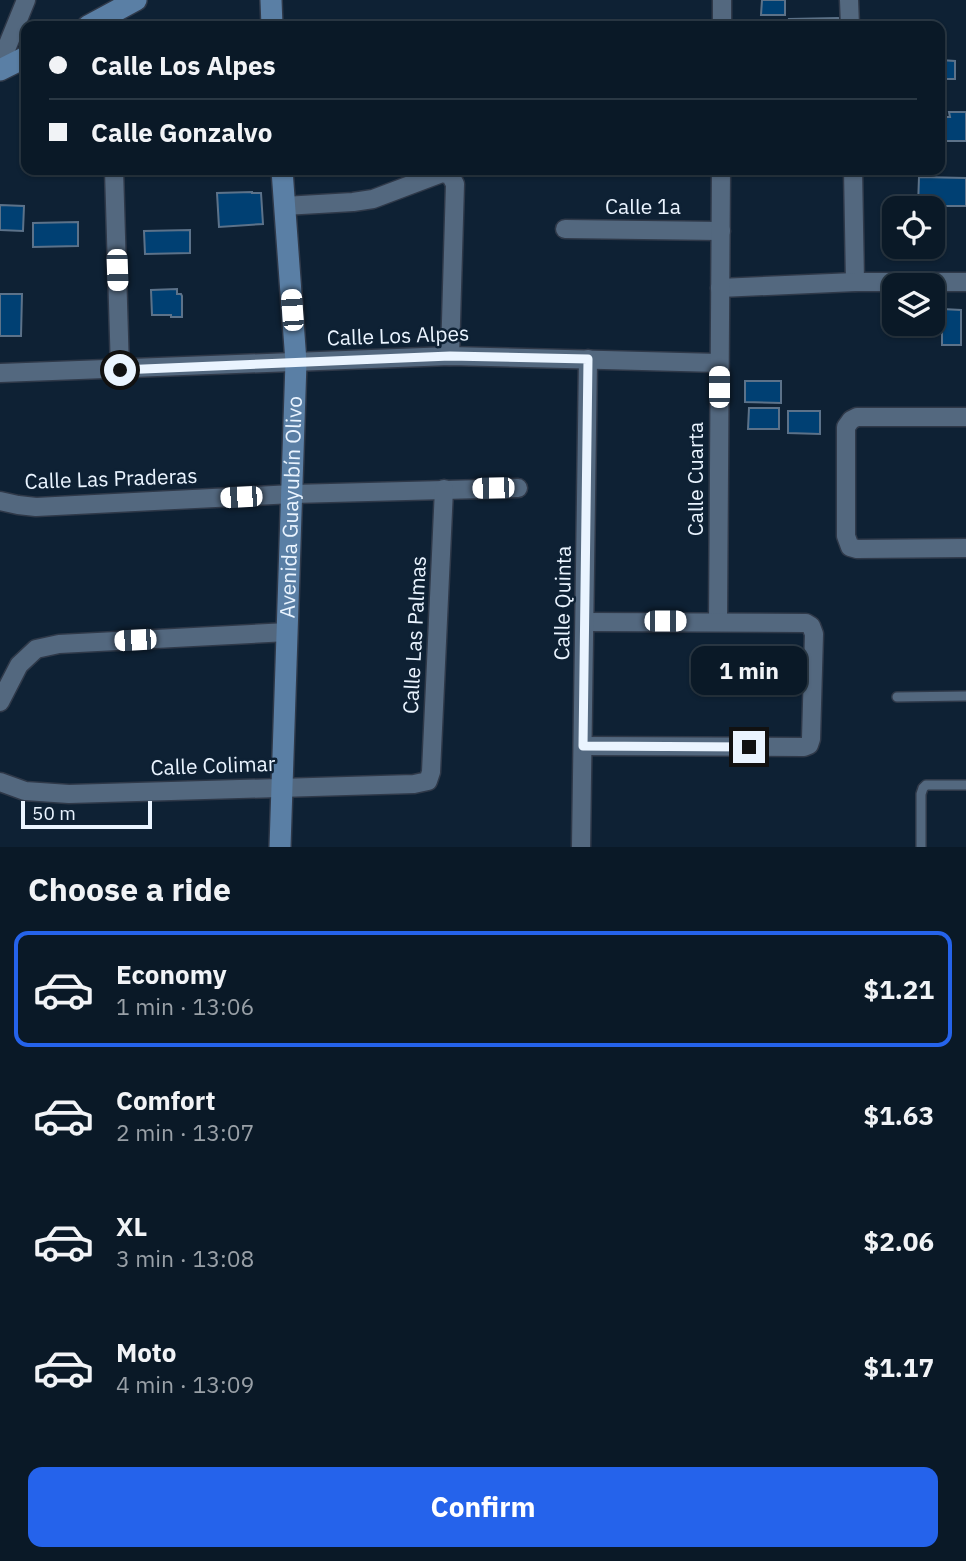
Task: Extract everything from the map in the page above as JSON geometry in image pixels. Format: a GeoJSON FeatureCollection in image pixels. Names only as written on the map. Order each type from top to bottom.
{"type":"FeatureCollection","features":[{"type":"Feature","properties":{"kind":"main road"},"geometry":{"type":"LineString","coordinates":[[110,21],[136,0]]}},
{"type":"Feature","properties":{"kind":"main road"},"geometry":{"type":"LineString","coordinates":[[271,0],[272,21]]}},
{"type":"Feature","properties":{"kind":"main road"},"geometry":{"type":"LineString","coordinates":[[0,70],[21,60]]}},
{"type":"Feature","properties":{"kind":"main road","name":"Avenida Guayubín Olivo"},"geometry":{"type":"LineString","coordinates":[[280,847],[296,362],[282,175]]}},
{"type":"Feature","properties":{"kind":"street"},"geometry":{"type":"LineString","coordinates":[[0,64],[26,0]]}},
{"type":"Feature","properties":{"kind":"street"},"geometry":{"type":"LineString","coordinates":[[722,0],[722,21]]}},
{"type":"Feature","properties":{"kind":"street"},"geometry":{"type":"LineString","coordinates":[[849,0],[850,21]]}},
{"type":"Feature","properties":{"kind":"street"},"geometry":{"type":"LineString","coordinates":[[114,175],[120,370]]}},
{"type":"Feature","properties":{"kind":"street"},"geometry":{"type":"LineString","coordinates":[[285,206],[373,199],[437,175]]}},
{"type":"Feature","properties":{"kind":"street"},"geometry":{"type":"LineString","coordinates":[[450,175],[455,184],[450,356]]}},
{"type":"Feature","properties":{"kind":"street","name":"Calle Cuarta"},"geometry":{"type":"LineString","coordinates":[[718,621],[721,175]]}},
{"type":"Feature","properties":{"kind":"street"},"geometry":{"type":"LineString","coordinates":[[853,175],[855,282]]}},
{"type":"Feature","properties":{"kind":"street","name":"Calle 1a"},"geometry":{"type":"LineString","coordinates":[[565,229],[721,231]]}},
{"type":"Feature","properties":{"kind":"street"},"geometry":{"type":"LineString","coordinates":[[720,288],[855,282],[966,282]]}},
{"type":"Feature","properties":{"kind":"street","name":"Calle Los Alpes"},"geometry":{"type":"LineString","coordinates":[[0,373],[450,356],[719,363]]}},
{"type":"Feature","properties":{"kind":"street","name":"Calle Quinta"},"geometry":{"type":"LineString","coordinates":[[581,847],[588,359]]}},
{"type":"Feature","properties":{"kind":"street"},"geometry":{"type":"LineString","coordinates":[[966,417],[857,417],[846,427],[846,536],[850,547],[966,548]]}},
{"type":"Feature","properties":{"kind":"street","name":"Calle Las Praderas"},"geometry":{"type":"LineString","coordinates":[[0,501],[36,507],[293,494],[518,488]]}},
{"type":"Feature","properties":{"kind":"street","name":"Calle Las Palmas"},"geometry":{"type":"LineString","coordinates":[[428,781],[432,772],[444,489]]}},
{"type":"Feature","properties":{"kind":"street"},"geometry":{"type":"LineString","coordinates":[[583,746],[804,747],[811,739],[814,634],[811,626],[806,623],[585,622]]}},
{"type":"Feature","properties":{"kind":"street"},"geometry":{"type":"LineString","coordinates":[[0,702],[19,665],[36,649],[59,643],[288,632]]}},
{"type":"Feature","properties":{"kind":"street","name":"Calle Colimar"},"geometry":{"type":"LineString","coordinates":[[0,782],[25,791],[69,794],[414,784],[428,781]]}},
{"type":"Feature","properties":{"kind":"lane"},"geometry":{"type":"LineString","coordinates":[[897,697],[966,696]]}},
{"type":"Feature","properties":{"kind":"lane"},"geometry":{"type":"LineString","coordinates":[[921,847],[923,788],[926,785],[966,785]]}},
{"type":"Feature","properties":{"kind":"building"},"geometry":{"type":"Polygon","coordinates":[[[762,0],[785,0],[785,15],[761,15],[762,0]]]}},
{"type":"Feature","properties":{"kind":"building"},"geometry":{"type":"Polygon","coordinates":[[[838,18],[838,21],[789,21],[838,18]]]}},
{"type":"Feature","properties":{"kind":"building"},"geometry":{"type":"Polygon","coordinates":[[[733,20],[782,20],[782,21],[733,20]]]}},
{"type":"Feature","properties":{"kind":"building"},"geometry":{"type":"Polygon","coordinates":[[[945,60],[955,61],[955,79],[945,79],[945,60]]]}},
{"type":"Feature","properties":{"kind":"building"},"geometry":{"type":"Polygon","coordinates":[[[949,112],[966,112],[966,141],[945,141],[945,117],[950,117],[949,112]]]}},
{"type":"Feature","properties":{"kind":"building"},"geometry":{"type":"Polygon","coordinates":[[[919,177],[966,178],[966,206],[945,206],[945,196],[918,196],[919,177]]]}},
{"type":"Feature","properties":{"kind":"building"},"geometry":{"type":"Polygon","coordinates":[[[217,193],[261,193],[263,224],[219,227],[217,193]]]}},
{"type":"Feature","properties":{"kind":"building"},"geometry":{"type":"Polygon","coordinates":[[[0,205],[24,206],[23,231],[0,230],[0,205]]]}},
{"type":"Feature","properties":{"kind":"building"},"geometry":{"type":"Polygon","coordinates":[[[78,222],[78,246],[33,247],[33,223],[78,222]]]}},
{"type":"Feature","properties":{"kind":"building"},"geometry":{"type":"Polygon","coordinates":[[[190,230],[190,253],[145,254],[144,231],[190,230]]]}},
{"type":"Feature","properties":{"kind":"building"},"geometry":{"type":"Polygon","coordinates":[[[177,289],[177,294],[182,296],[182,317],[152,315],[151,290],[177,289]]]}},
{"type":"Feature","properties":{"kind":"building"},"geometry":{"type":"Polygon","coordinates":[[[0,294],[22,294],[21,336],[0,336],[0,294]]]}},
{"type":"Feature","properties":{"kind":"building"},"geometry":{"type":"Polygon","coordinates":[[[945,309],[961,310],[961,345],[942,345],[942,336],[945,336],[945,309]]]}},
{"type":"Feature","properties":{"kind":"building"},"geometry":{"type":"Polygon","coordinates":[[[745,381],[781,381],[781,403],[745,402],[745,381]]]}},
{"type":"Feature","properties":{"kind":"building"},"geometry":{"type":"Polygon","coordinates":[[[749,408],[779,408],[779,429],[748,429],[749,408]]]}},
{"type":"Feature","properties":{"kind":"building"},"geometry":{"type":"Polygon","coordinates":[[[788,411],[820,411],[820,434],[788,433],[788,411]]]}},
{"type":"Feature","properties":{"kind":"route"},"geometry":{"type":"LineString","coordinates":[[120,370],[450,356],[588,359],[583,746],[749,747]]}}]}
